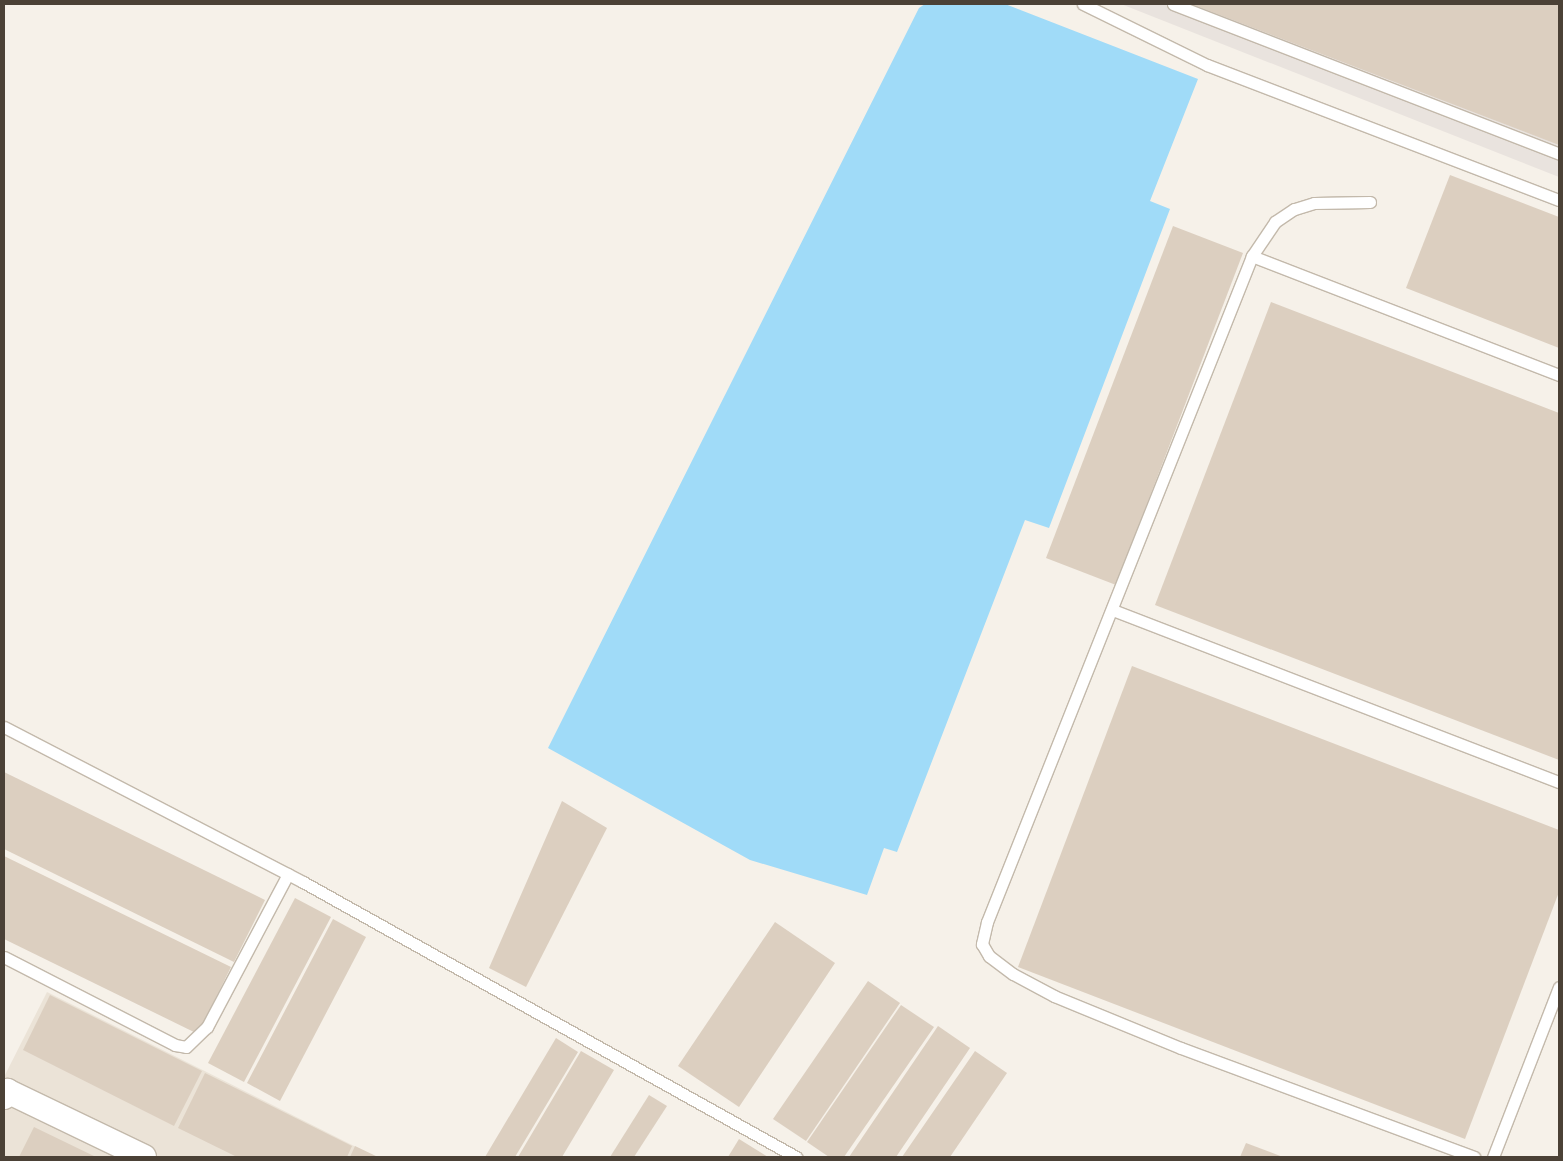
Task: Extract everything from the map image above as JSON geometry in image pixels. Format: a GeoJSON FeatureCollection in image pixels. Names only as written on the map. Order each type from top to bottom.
{"type":"FeatureCollection","features":[{"type":"Feature","properties":{"kind":"street"},"geometry":{"type":"LineString","coordinates":[[4,1097],[7,1090],[144,1157]]}},
{"type":"Feature","properties":{"kind":"lane"},"geometry":{"type":"LineString","coordinates":[[1083,4],[1207,65],[1559,200]]}},
{"type":"Feature","properties":{"kind":"lane"},"geometry":{"type":"LineString","coordinates":[[1173,4],[1559,154]]}},
{"type":"Feature","properties":{"kind":"lane"},"geometry":{"type":"LineString","coordinates":[[1370,202],[1314,203],[1294,209],[1275,222],[1252,256],[1113,610],[987,922],[982,944],[989,956],[1012,974],[1063,999],[1181,1048],[1474,1157]]}},
{"type":"Feature","properties":{"kind":"lane"},"geometry":{"type":"LineString","coordinates":[[1252,256],[1559,375]]}},
{"type":"Feature","properties":{"kind":"lane"},"geometry":{"type":"LineString","coordinates":[[1113,610],[1559,782]]}},
{"type":"Feature","properties":{"kind":"lane"},"geometry":{"type":"LineString","coordinates":[[4,727],[288,874],[796,1157]]}},
{"type":"Feature","properties":{"kind":"lane"},"geometry":{"type":"LineString","coordinates":[[4,957],[175,1045],[186,1047],[207,1027],[288,874]]}},
{"type":"Feature","properties":{"kind":"lane"},"geometry":{"type":"LineString","coordinates":[[1493,1157],[1559,987]]}},
{"type":"Feature","properties":{"kind":"shaded area"},"geometry":{"type":"Polygon","coordinates":[[[1121,4],[1559,4],[1559,177],[1121,4]]]}},
{"type":"Feature","properties":{"kind":"shaded area"},"geometry":{"type":"Polygon","coordinates":[[[47,992],[376,1157],[4,1157],[4,1077],[47,992]]]}},
{"type":"Feature","properties":{"kind":"water"},"geometry":{"type":"Polygon","coordinates":[[[925,4],[1005,4],[1198,79],[1150,201],[1170,209],[1049,528],[1025,520],[897,852],[884,848],[867,895],[750,860],[548,748],[919,8],[925,4]]]}},
{"type":"Feature","properties":{"kind":"building"},"geometry":{"type":"Polygon","coordinates":[[[1191,4],[1559,4],[1559,145],[1191,4]]]}},
{"type":"Feature","properties":{"kind":"building"},"geometry":{"type":"Polygon","coordinates":[[[1450,175],[1559,217],[1559,348],[1406,288],[1450,175]]]}},
{"type":"Feature","properties":{"kind":"building"},"geometry":{"type":"Polygon","coordinates":[[[1173,226],[1243,253],[1116,585],[1046,558],[1173,226]]]}},
{"type":"Feature","properties":{"kind":"building"},"geometry":{"type":"Polygon","coordinates":[[[1271,302],[1559,413],[1559,760],[1155,605],[1271,302]]]}},
{"type":"Feature","properties":{"kind":"building"},"geometry":{"type":"Polygon","coordinates":[[[1132,666],[1559,830],[1559,892],[1465,1139],[1018,967],[1132,666]]]}},
{"type":"Feature","properties":{"kind":"building"},"geometry":{"type":"Polygon","coordinates":[[[4,772],[265,900],[234,962],[4,849],[4,772]]]}},
{"type":"Feature","properties":{"kind":"building"},"geometry":{"type":"Polygon","coordinates":[[[562,801],[607,828],[526,987],[489,968],[562,801]]]}},
{"type":"Feature","properties":{"kind":"building"},"geometry":{"type":"Polygon","coordinates":[[[4,856],[231,967],[198,1034],[4,939],[4,856]]]}},
{"type":"Feature","properties":{"kind":"building"},"geometry":{"type":"Polygon","coordinates":[[[295,898],[331,917],[244,1082],[208,1063],[295,898]]]}},
{"type":"Feature","properties":{"kind":"building"},"geometry":{"type":"Polygon","coordinates":[[[333,919],[366,937],[280,1101],[247,1083],[333,919]]]}},
{"type":"Feature","properties":{"kind":"building"},"geometry":{"type":"Polygon","coordinates":[[[775,922],[835,963],[739,1107],[678,1066],[775,922]]]}},
{"type":"Feature","properties":{"kind":"building"},"geometry":{"type":"Polygon","coordinates":[[[868,981],[900,1003],[806,1141],[773,1119],[868,981]]]}},
{"type":"Feature","properties":{"kind":"building"},"geometry":{"type":"Polygon","coordinates":[[[50,995],[202,1071],[174,1126],[23,1050],[50,995]]]}},
{"type":"Feature","properties":{"kind":"building"},"geometry":{"type":"Polygon","coordinates":[[[901,1005],[934,1027],[844,1157],[829,1157],[807,1142],[901,1005]]]}},
{"type":"Feature","properties":{"kind":"building"},"geometry":{"type":"Polygon","coordinates":[[[938,1026],[970,1048],[896,1157],[849,1157],[938,1026]]]}},
{"type":"Feature","properties":{"kind":"building"},"geometry":{"type":"Polygon","coordinates":[[[556,1038],[578,1052],[515,1157],[485,1157],[556,1038]]]}},
{"type":"Feature","properties":{"kind":"building"},"geometry":{"type":"Polygon","coordinates":[[[581,1051],[614,1070],[562,1157],[518,1157],[581,1051]]]}},
{"type":"Feature","properties":{"kind":"building"},"geometry":{"type":"Polygon","coordinates":[[[975,1051],[1007,1073],[950,1157],[902,1157],[975,1051]]]}},
{"type":"Feature","properties":{"kind":"building"},"geometry":{"type":"Polygon","coordinates":[[[205,1073],[352,1146],[347,1157],[237,1157],[178,1128],[205,1073]]]}},
{"type":"Feature","properties":{"kind":"building"},"geometry":{"type":"Polygon","coordinates":[[[649,1095],[667,1106],[634,1157],[610,1157],[649,1095]]]}},
{"type":"Feature","properties":{"kind":"building"},"geometry":{"type":"Polygon","coordinates":[[[34,1127],[96,1157],[19,1157],[34,1127]]]}},
{"type":"Feature","properties":{"kind":"building"},"geometry":{"type":"Polygon","coordinates":[[[739,1139],[768,1157],[728,1157],[739,1139]]]}},
{"type":"Feature","properties":{"kind":"building"},"geometry":{"type":"Polygon","coordinates":[[[1246,1143],[1283,1157],[1240,1157],[1246,1143]]]}},
{"type":"Feature","properties":{"kind":"building"},"geometry":{"type":"Polygon","coordinates":[[[355,1146],[378,1157],[350,1157],[355,1146]]]}}]}
